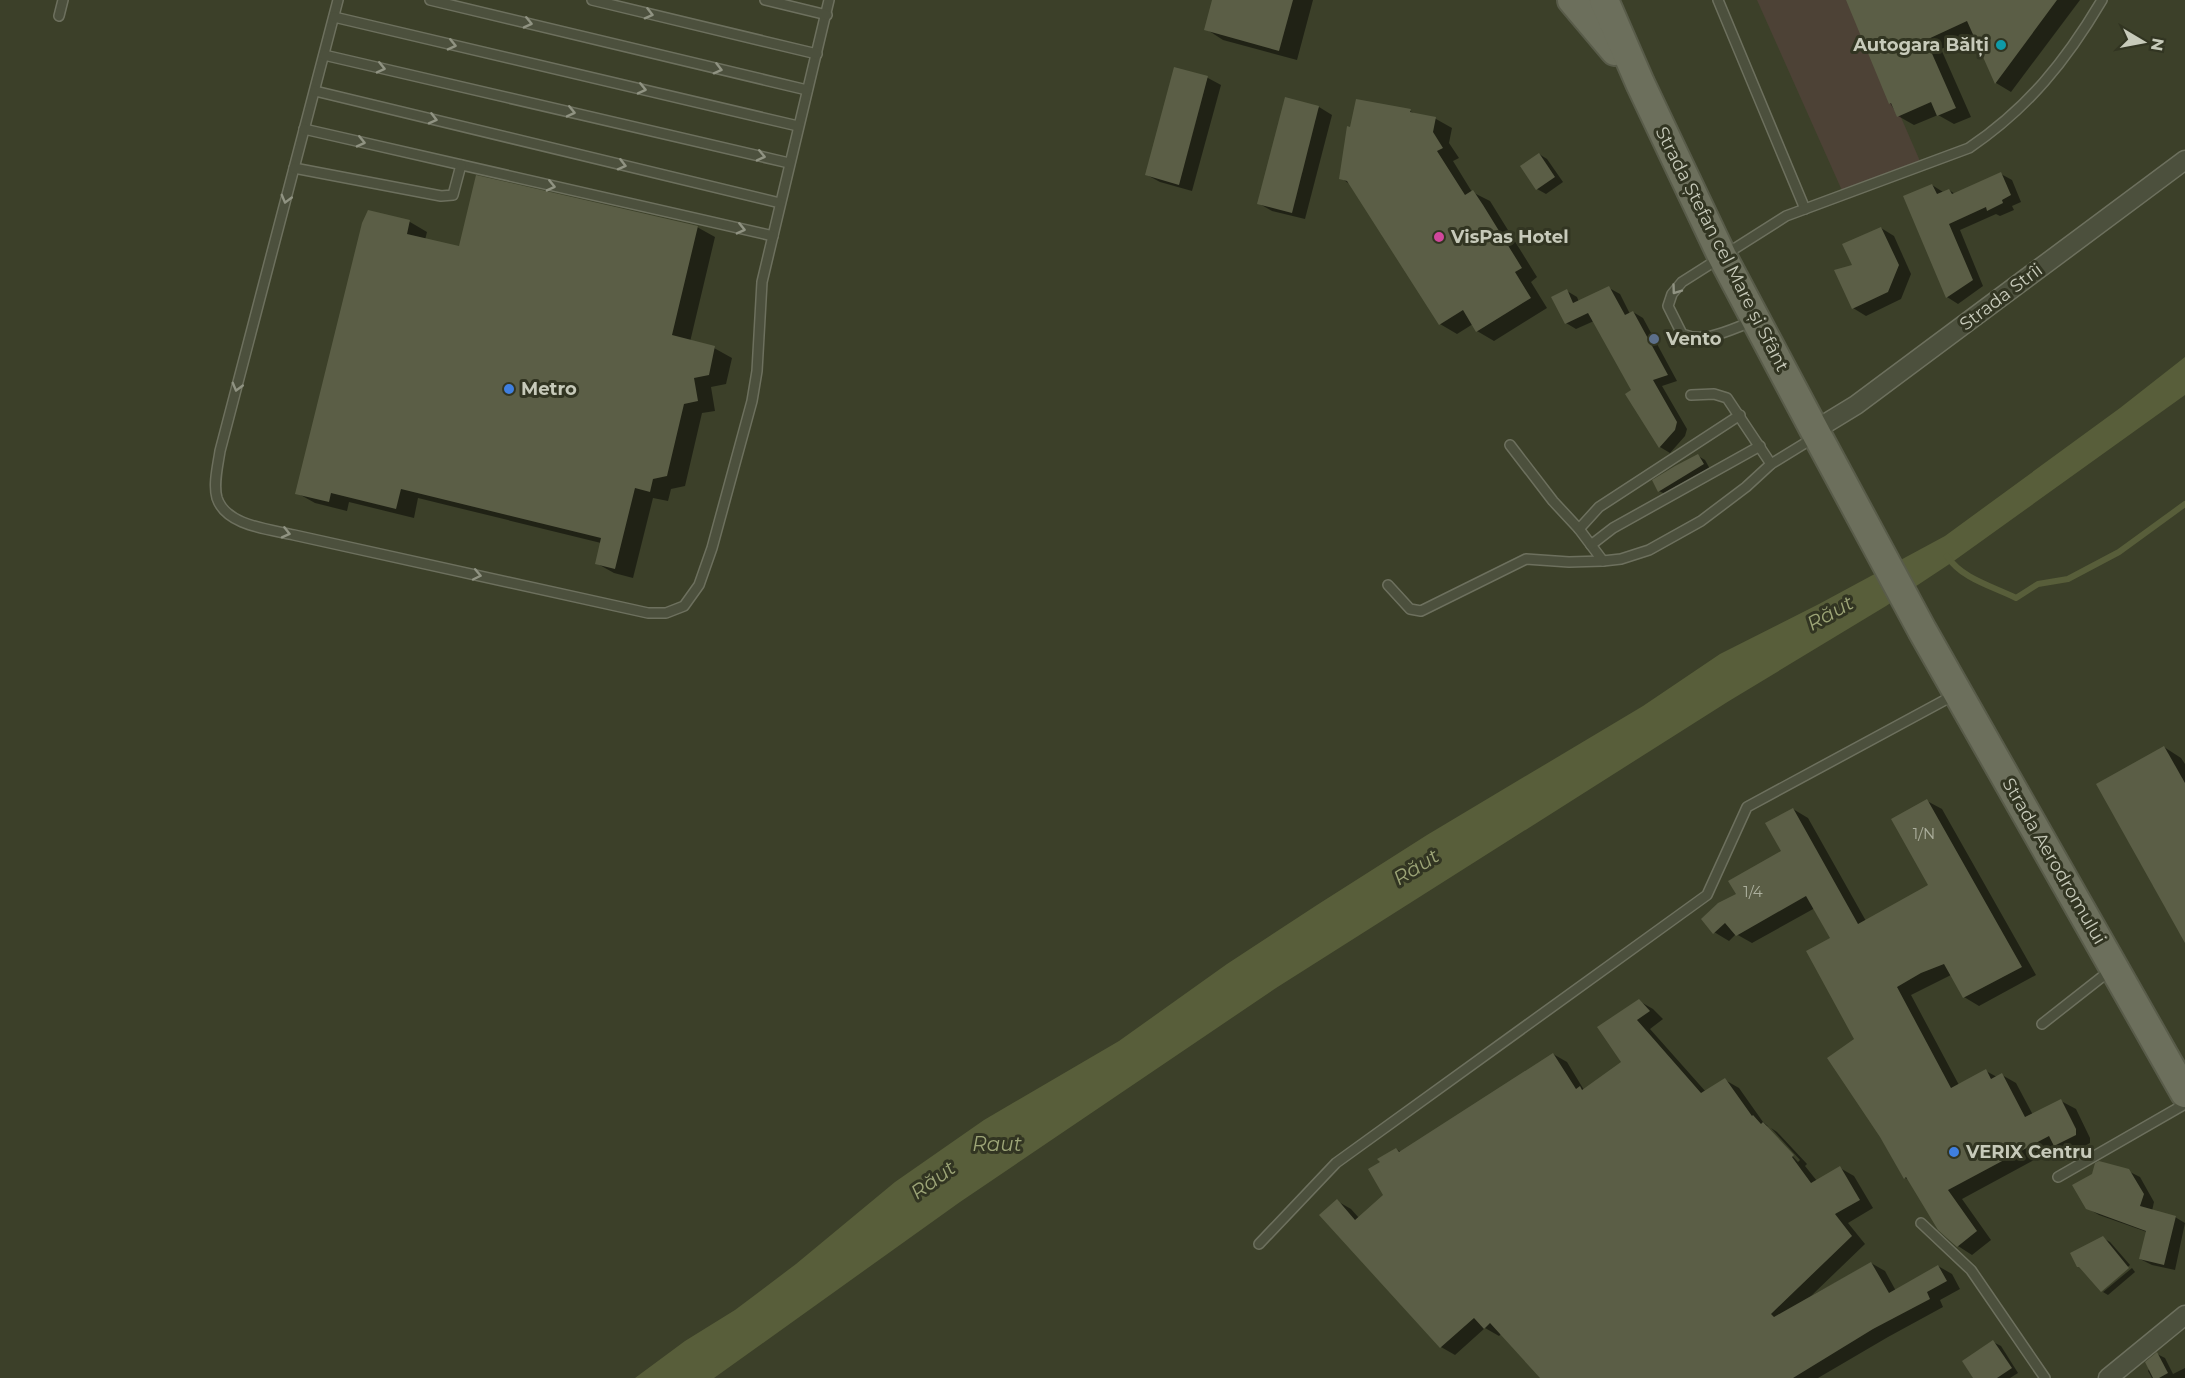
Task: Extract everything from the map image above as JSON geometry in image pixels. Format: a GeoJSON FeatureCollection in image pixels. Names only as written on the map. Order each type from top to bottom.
{"type":"FeatureCollection","features":[{"type":"Feature","properties":{"kind":"main road","name":"Strada Ștefan cel Mare și Sfânt"},"geometry":{"type":"LineString","coordinates":[[1583,3],[1640,83],[1722,256],[1922,630]]}},
{"type":"Feature","properties":{"kind":"main road","name":"Strada Aerodromului"},"geometry":{"type":"LineString","coordinates":[[1922,630],[2185,1093]]}},
{"type":"Feature","properties":{"kind":"street","name":"Strada Strîi"},"geometry":{"type":"LineString","coordinates":[[1816,433],[2185,160]]}},
{"type":"Feature","properties":{"kind":"street"},"geometry":{"type":"LineString","coordinates":[[2108,1378],[2185,1315]]}},
{"type":"Feature","properties":{"kind":"lane"},"geometry":{"type":"LineString","coordinates":[[59,16],[63,0]]}},
{"type":"Feature","properties":{"kind":"lane"},"geometry":{"type":"LineString","coordinates":[[338,0],[220,451],[216,476],[216,497],[224,512],[243,522],[648,613],[666,613],[684,606],[699,585],[712,548],[752,401],[757,371],[762,282],[829,0]]}},
{"type":"Feature","properties":{"kind":"lane"},"geometry":{"type":"LineString","coordinates":[[430,0],[807,90]]}},
{"type":"Feature","properties":{"kind":"lane"},"geometry":{"type":"LineString","coordinates":[[592,0],[817,54]]}},
{"type":"Feature","properties":{"kind":"lane"},"geometry":{"type":"LineString","coordinates":[[765,0],[826,15]]}},
{"type":"Feature","properties":{"kind":"lane"},"geometry":{"type":"LineString","coordinates":[[1718,0],[1805,209]]}},
{"type":"Feature","properties":{"kind":"lane"},"geometry":{"type":"LineString","coordinates":[[1756,320],[1703,338],[1692,338],[1682,334],[1668,306],[1672,294],[1682,282],[1786,216],[1969,148],[1995,130],[2030,100],[2044,83],[2079,40],[2102,0]]}},
{"type":"Feature","properties":{"kind":"lane"},"geometry":{"type":"LineString","coordinates":[[334,17],[798,126]]}},
{"type":"Feature","properties":{"kind":"lane"},"geometry":{"type":"LineString","coordinates":[[324,55],[789,163]]}},
{"type":"Feature","properties":{"kind":"lane"},"geometry":{"type":"LineString","coordinates":[[315,91],[780,203]]}},
{"type":"Feature","properties":{"kind":"lane"},"geometry":{"type":"LineString","coordinates":[[304,129],[773,237]]}},
{"type":"Feature","properties":{"kind":"lane"},"geometry":{"type":"LineString","coordinates":[[294,168],[441,196],[453,195],[461,165]]}},
{"type":"Feature","properties":{"kind":"lane"},"geometry":{"type":"LineString","coordinates":[[1692,395],[1714,394],[1727,398],[1771,464]]}},
{"type":"Feature","properties":{"kind":"lane"},"geometry":{"type":"LineString","coordinates":[[1580,528],[1599,507],[1740,415]]}},
{"type":"Feature","properties":{"kind":"lane"},"geometry":{"type":"LineString","coordinates":[[1388,585],[1410,609],[1421,611],[1526,559],[1569,562],[1603,561],[1621,559],[1649,550],[1701,520],[1746,487],[1771,464],[1816,433]]}},
{"type":"Feature","properties":{"kind":"lane"},"geometry":{"type":"LineString","coordinates":[[1510,445],[1553,501],[1580,528],[1603,561]]}},
{"type":"Feature","properties":{"kind":"lane"},"geometry":{"type":"LineString","coordinates":[[1591,545],[1613,528],[1760,446]]}},
{"type":"Feature","properties":{"kind":"lane"},"geometry":{"type":"LineString","coordinates":[[1259,1244],[1336,1164],[1707,895],[1747,807],[1958,693]]}},
{"type":"Feature","properties":{"kind":"lane"},"geometry":{"type":"LineString","coordinates":[[2042,1024],[2114,967]]}},
{"type":"Feature","properties":{"kind":"lane"},"geometry":{"type":"LineString","coordinates":[[2058,1177],[2185,1104]]}},
{"type":"Feature","properties":{"kind":"lane"},"geometry":{"type":"LineString","coordinates":[[1921,1223],[1971,1270],[2045,1378]]}},
{"type":"Feature","properties":{"kind":"shaded area"},"geometry":{"type":"Polygon","coordinates":[[[1757,0],[1850,0],[1923,168],[1844,195],[1757,0]]]}},
{"type":"Feature","properties":{"kind":"water","name":"Raut"},"geometry":{"type":"Polygon","coordinates":[[[2185,357],[2185,395],[1951,563],[1886,606],[1729,701],[1276,988],[960,1202],[714,1378],[635,1378],[685,1341],[735,1310],[796,1264],[895,1182],[984,1120],[1119,1041],[1227,964],[1317,905],[1427,835],[1643,706],[1720,654],[1945,536],[2120,408],[2185,357]]]}},
{"type":"Feature","properties":{"kind":"building"},"geometry":{"type":"Polygon","coordinates":[[[1212,0],[1293,0],[1279,51],[1204,30],[1212,0]]]}},
{"type":"Feature","properties":{"kind":"building"},"geometry":{"type":"Polygon","coordinates":[[[1846,0],[2057,0],[1995,84],[1967,21],[1926,40],[1956,108],[1937,116],[1931,102],[1897,117],[1891,103],[1889,104],[1846,0]]]}},
{"type":"Feature","properties":{"kind":"building"},"geometry":{"type":"Polygon","coordinates":[[[1174,67],[1208,76],[1179,185],[1145,175],[1174,67]]]}},
{"type":"Feature","properties":{"kind":"building"},"geometry":{"type":"Polygon","coordinates":[[[1285,97],[1319,106],[1292,213],[1257,204],[1285,97]]]}},
{"type":"Feature","properties":{"kind":"building"},"geometry":{"type":"Polygon","coordinates":[[[1356,99],[1411,109],[1410,112],[1436,117],[1433,132],[1443,148],[1437,151],[1465,195],[1473,190],[1483,205],[1522,268],[1515,272],[1531,298],[1476,332],[1463,310],[1439,325],[1347,181],[1339,179],[1347,126],[1350,127],[1356,99]]]}},
{"type":"Feature","properties":{"kind":"building"},"geometry":{"type":"Polygon","coordinates":[[[1539,153],[1555,177],[1536,190],[1520,166],[1539,153]]]}},
{"type":"Feature","properties":{"kind":"building"},"geometry":{"type":"Polygon","coordinates":[[[2001,172],[2011,195],[2002,200],[2003,203],[1987,211],[1986,207],[1949,224],[1973,280],[1946,298],[1903,196],[1932,184],[1937,194],[1949,189],[1952,194],[2001,172]]]}},
{"type":"Feature","properties":{"kind":"building","name":"Metro"},"geometry":{"type":"Polygon","coordinates":[[[476,175],[698,226],[672,335],[715,346],[709,375],[694,378],[698,401],[684,404],[667,476],[653,479],[650,492],[635,488],[615,569],[595,564],[601,538],[401,489],[396,509],[331,493],[329,502],[295,494],[362,223],[368,210],[410,220],[407,234],[459,246],[476,175]]]}},
{"type":"Feature","properties":{"kind":"building"},"geometry":{"type":"Polygon","coordinates":[[[1881,227],[1899,265],[1888,292],[1852,309],[1834,270],[1852,265],[1842,244],[1881,227]]]}},
{"type":"Feature","properties":{"kind":"building"},"geometry":{"type":"Polygon","coordinates":[[[1609,286],[1625,315],[1633,311],[1668,375],[1653,380],[1677,422],[1675,430],[1659,448],[1625,394],[1631,390],[1588,313],[1565,324],[1551,297],[1567,289],[1573,303],[1609,286]]]}},
{"type":"Feature","properties":{"kind":"building"},"geometry":{"type":"Polygon","coordinates":[[[1698,454],[1704,464],[1658,492],[1652,480],[1698,454]]]}},
{"type":"Feature","properties":{"kind":"building"},"geometry":{"type":"Polygon","coordinates":[[[2164,746],[2185,783],[2185,943],[2096,784],[2164,746]]]}},
{"type":"Feature","properties":{"kind":"building"},"geometry":{"type":"Polygon","coordinates":[[[1927,799],[2022,967],[1963,998],[1944,964],[1921,973],[1897,987],[1951,1088],[1986,1069],[1991,1079],[2002,1073],[2025,1117],[2061,1099],[2076,1129],[2076,1135],[2054,1146],[2049,1136],[1948,1190],[1977,1231],[1957,1247],[1938,1230],[1906,1177],[1904,1179],[1880,1137],[1827,1058],[1854,1039],[1806,951],[1830,938],[1806,896],[1736,936],[1725,923],[1713,934],[1701,919],[1718,903],[1736,894],[1728,881],[1781,851],[1765,823],[1793,808],[1858,924],[1928,885],[1891,819],[1927,799]]]}},
{"type":"Feature","properties":{"kind":"building"},"geometry":{"type":"Polygon","coordinates":[[[1639,999],[1650,1011],[1637,1020],[1701,1093],[1725,1078],[1752,1116],[1761,1124],[1763,1122],[1794,1155],[1792,1157],[1811,1183],[1840,1166],[1860,1200],[1835,1214],[1852,1236],[1771,1314],[1774,1317],[1871,1262],[1889,1293],[1938,1265],[1947,1281],[1927,1292],[1930,1299],[1873,1329],[1793,1378],[1540,1378],[1490,1323],[1484,1329],[1474,1318],[1440,1348],[1319,1215],[1337,1199],[1355,1220],[1383,1195],[1368,1169],[1380,1162],[1377,1159],[1396,1148],[1399,1152],[1553,1053],[1576,1089],[1580,1086],[1582,1090],[1621,1062],[1597,1027],[1639,999]]]}},
{"type":"Feature","properties":{"kind":"building"},"geometry":{"type":"Polygon","coordinates":[[[2099,1161],[2129,1169],[2144,1194],[2140,1206],[2176,1216],[2164,1265],[2139,1259],[2146,1231],[2086,1209],[2072,1185],[2092,1174],[2095,1163],[2099,1161]]]}},
{"type":"Feature","properties":{"kind":"building"},"geometry":{"type":"Polygon","coordinates":[[[2103,1236],[2129,1268],[2101,1292],[2077,1267],[2070,1253],[2103,1236]]]}},
{"type":"Feature","properties":{"kind":"building"},"geometry":{"type":"Polygon","coordinates":[[[1993,1340],[2012,1368],[1997,1378],[1973,1378],[1962,1361],[1993,1340]]]}},
{"type":"Feature","properties":{"kind":"building"},"geometry":{"type":"Polygon","coordinates":[[[2157,1352],[2168,1373],[2159,1378],[2153,1378],[2145,1362],[2157,1352]]]}},
{"type":"Feature","properties":{"kind":"waterway"},"geometry":{"type":"LineString","coordinates":[[1947,556],[1953,564],[1969,576],[2016,598],[2038,584],[2068,579],[2119,552],[2185,504]]}},
{"type":"Feature","properties":{"kind":"place","name":"Autogara Bălți"},"geometry":{"type":"Point","coordinates":[2001,45]}},
{"type":"Feature","properties":{"kind":"place","name":"VisPas Hotel"},"geometry":{"type":"Point","coordinates":[1439,237]}},
{"type":"Feature","properties":{"kind":"place","name":"Vento"},"geometry":{"type":"Point","coordinates":[1654,339]}},
{"type":"Feature","properties":{"kind":"place","name":"Metro"},"geometry":{"type":"Point","coordinates":[509,389]}},
{"type":"Feature","properties":{"kind":"place","name":"VERIX Centru"},"geometry":{"type":"Point","coordinates":[1954,1152]}},
{"type":"Feature","properties":{"kind":"water label","name":"Răut"},"geometry":{"type":"Point","coordinates":[1830,613]}},
{"type":"Feature","properties":{"kind":"water label","name":"Răut"},"geometry":{"type":"Point","coordinates":[1416,867]}},
{"type":"Feature","properties":{"kind":"water label","name":"Răut"},"geometry":{"type":"Point","coordinates":[933,1180]}}]}
